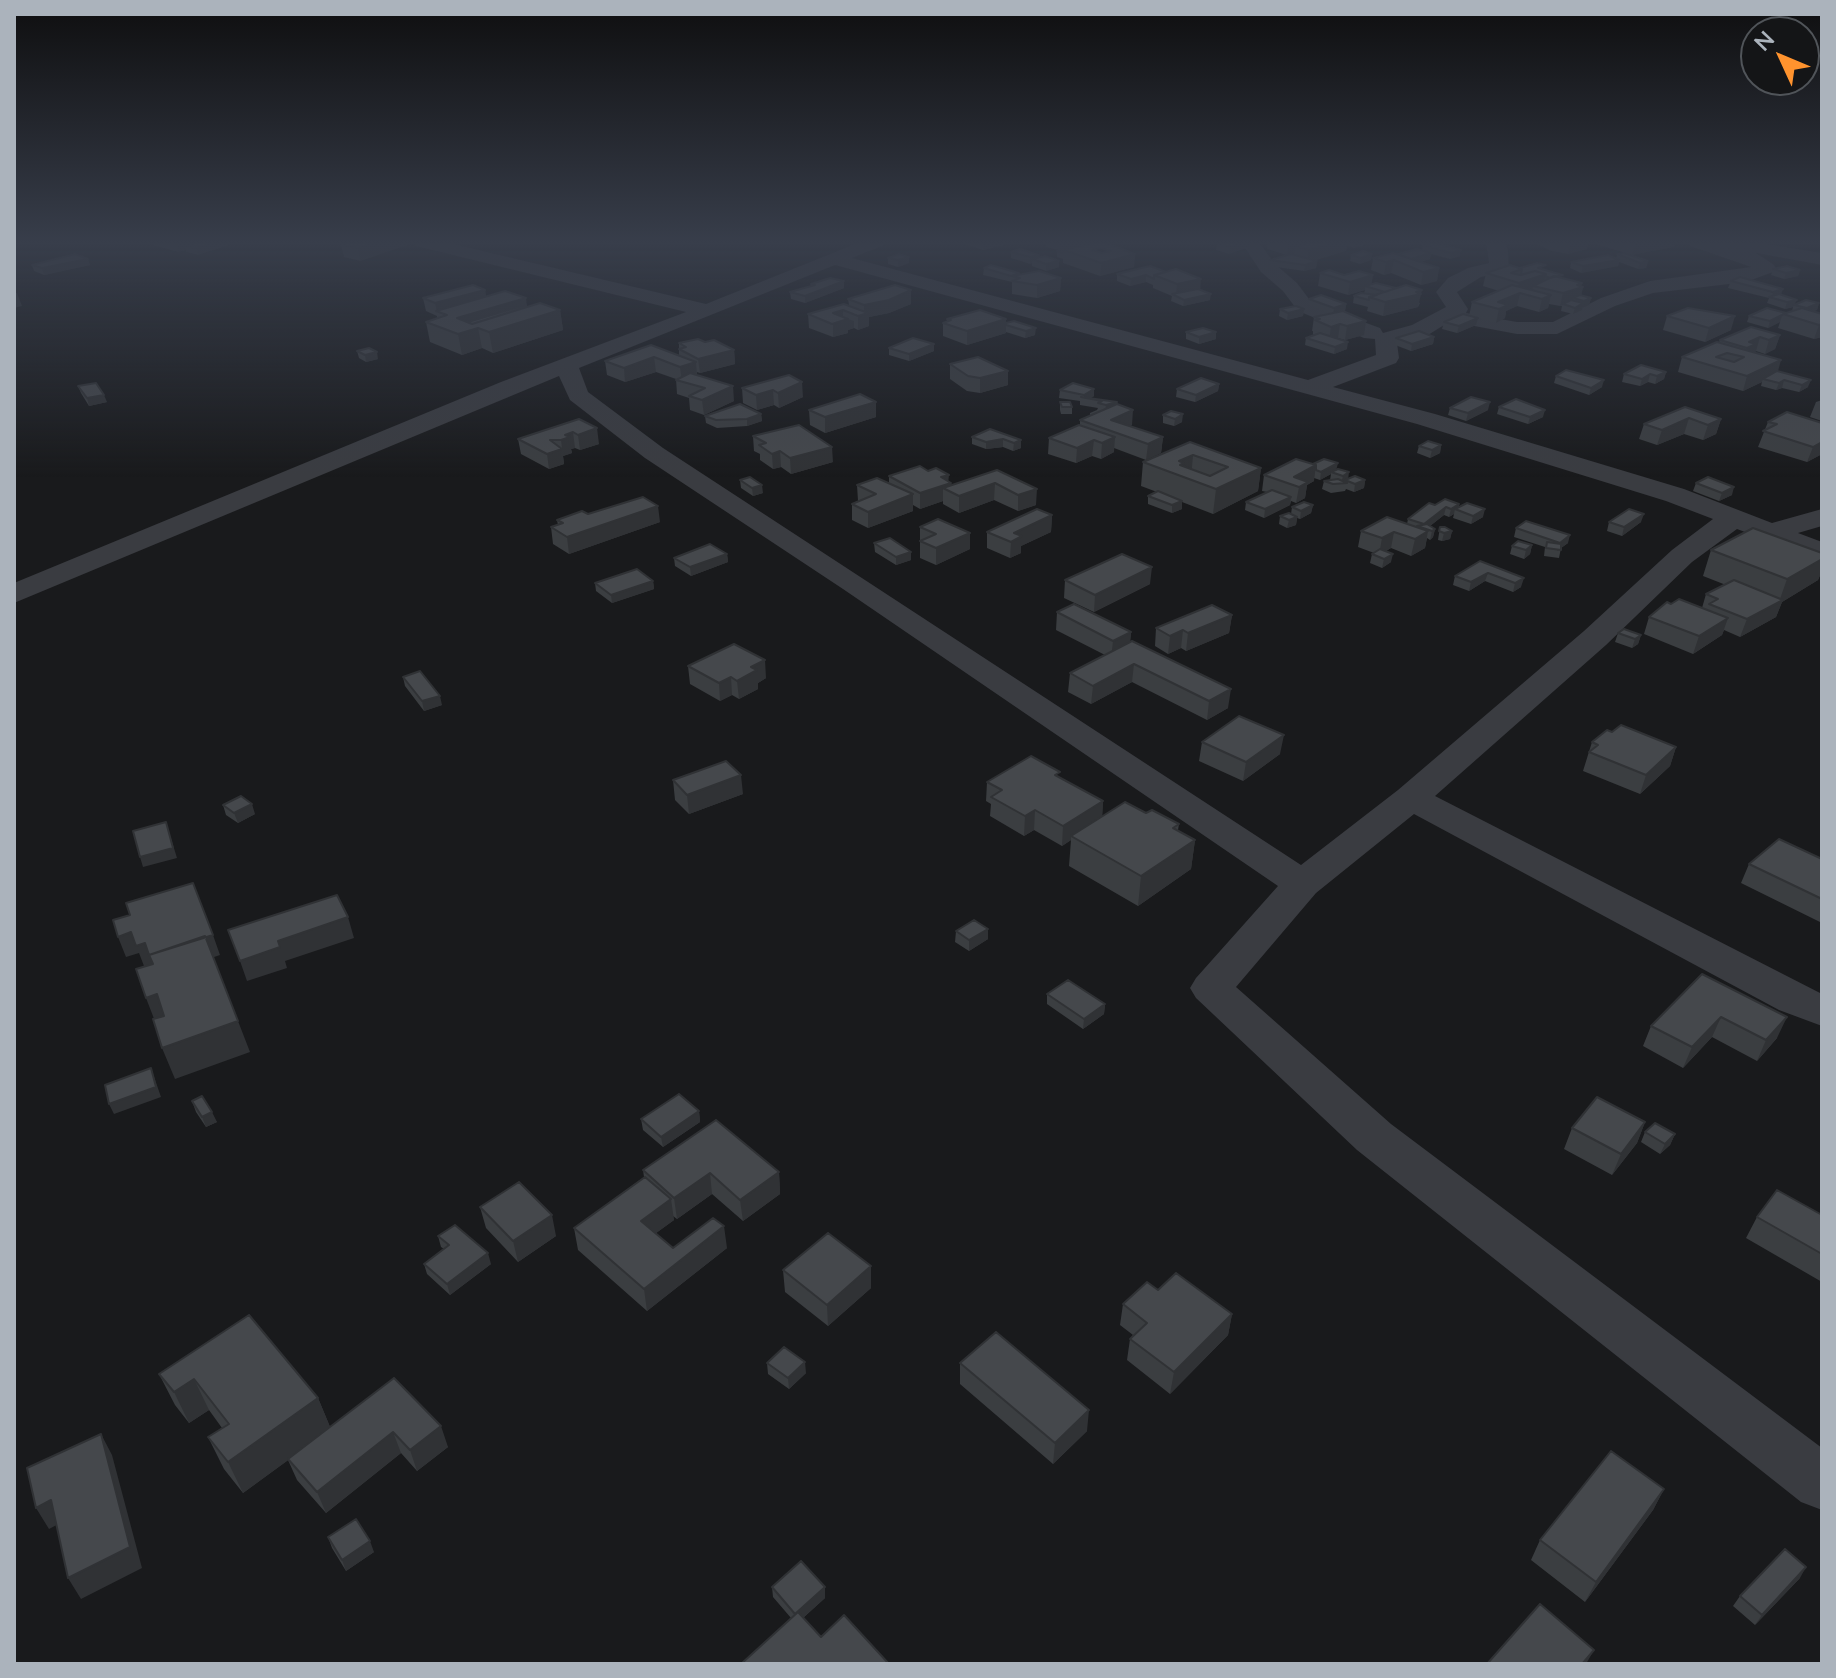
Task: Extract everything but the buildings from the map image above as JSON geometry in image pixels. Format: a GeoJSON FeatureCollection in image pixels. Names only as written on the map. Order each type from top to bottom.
{"type":"FeatureCollection","features":[{"type":"Feature","properties":{"kind":"street"},"geometry":{"type":"LineString","coordinates":[[14,594],[509,387],[684,320]]}},
{"type":"Feature","properties":{"kind":"street"},"geometry":{"type":"LineString","coordinates":[[1059,320],[1590,468],[1822,552]]}},
{"type":"Feature","properties":{"kind":"street"},"geometry":{"type":"LineString","coordinates":[[1339,320],[1386,339],[1440,320]]}},
{"type":"Feature","properties":{"kind":"street"},"geometry":{"type":"LineString","coordinates":[[1476,320],[1517,328],[1557,328],[1572,320]]}},
{"type":"Feature","properties":{"kind":"street"},"geometry":{"type":"LineString","coordinates":[[1308,388],[1388,358],[1386,339]]}},
{"type":"Feature","properties":{"kind":"street"},"geometry":{"type":"LineString","coordinates":[[567,366],[578,395],[654,453],[854,583],[1302,884]]}},
{"type":"Feature","properties":{"kind":"street"},"geometry":{"type":"LineString","coordinates":[[1770,532],[1822,517]]}},
{"type":"Feature","properties":{"kind":"street"},"geometry":{"type":"LineString","coordinates":[[1733,518],[1682,556],[1595,638],[1411,798],[1302,884],[1211,988],[1374,1137],[1822,1483]]}},
{"type":"Feature","properties":{"kind":"street"},"geometry":{"type":"LineString","coordinates":[[1411,798],[1794,1000],[1822,1011]]}}]}
